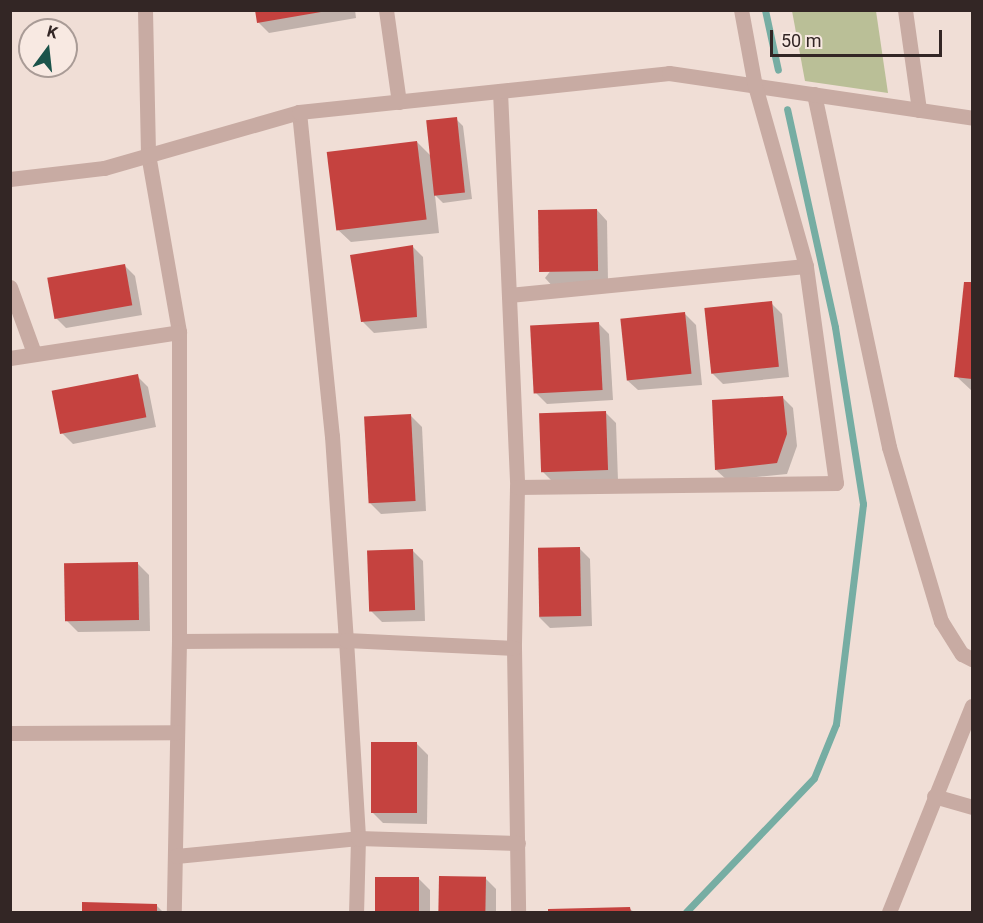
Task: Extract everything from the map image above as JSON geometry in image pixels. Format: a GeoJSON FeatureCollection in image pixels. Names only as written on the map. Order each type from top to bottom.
{"type":"FeatureCollection","features":[{"type":"Feature","properties":{"kind":"street"},"geometry":{"type":"LineString","coordinates":[[145,10],[148,154],[179,332],[179,641],[174,912]]}},
{"type":"Feature","properties":{"kind":"street"},"geometry":{"type":"LineString","coordinates":[[386,10],[399,102]]}},
{"type":"Feature","properties":{"kind":"street"},"geometry":{"type":"LineString","coordinates":[[517,487],[836,483],[806,266],[755,86],[741,10]]}},
{"type":"Feature","properties":{"kind":"street"},"geometry":{"type":"LineString","coordinates":[[905,10],[919,110]]}},
{"type":"Feature","properties":{"kind":"street"},"geometry":{"type":"LineString","coordinates":[[10,178],[104,168],[299,112],[669,73],[972,118]]}},
{"type":"Feature","properties":{"kind":"street"},"geometry":{"type":"LineString","coordinates":[[500,91],[517,487],[513,648],[518,912]]}},
{"type":"Feature","properties":{"kind":"street"},"geometry":{"type":"LineString","coordinates":[[814,94],[889,447],[941,621],[962,654],[972,659]]}},
{"type":"Feature","properties":{"kind":"street"},"geometry":{"type":"LineString","coordinates":[[299,112],[332,436],[358,838],[356,912]]}},
{"type":"Feature","properties":{"kind":"street"},"geometry":{"type":"LineString","coordinates":[[509,296],[806,266]]}},
{"type":"Feature","properties":{"kind":"street"},"geometry":{"type":"LineString","coordinates":[[10,287],[34,353]]}},
{"type":"Feature","properties":{"kind":"street"},"geometry":{"type":"LineString","coordinates":[[10,358],[179,332]]}},
{"type":"Feature","properties":{"kind":"street"},"geometry":{"type":"LineString","coordinates":[[179,641],[346,640],[513,648]]}},
{"type":"Feature","properties":{"kind":"street"},"geometry":{"type":"LineString","coordinates":[[889,912],[972,706]]}},
{"type":"Feature","properties":{"kind":"street"},"geometry":{"type":"LineString","coordinates":[[10,733],[177,732]]}},
{"type":"Feature","properties":{"kind":"street"},"geometry":{"type":"LineString","coordinates":[[934,796],[972,807]]}},
{"type":"Feature","properties":{"kind":"street"},"geometry":{"type":"LineString","coordinates":[[176,856],[358,838],[518,843]]}},
{"type":"Feature","properties":{"kind":"green space"},"geometry":{"type":"Polygon","coordinates":[[[792,11],[876,11],[888,93],[805,81],[792,11]]]}},
{"type":"Feature","properties":{"kind":"building"},"geometry":{"type":"Polygon","coordinates":[[[255,10],[321,10],[321,12],[257,23],[255,10]]]}},
{"type":"Feature","properties":{"kind":"building"},"geometry":{"type":"Polygon","coordinates":[[[457,117],[465,193],[434,196],[426,120],[457,117]]]}},
{"type":"Feature","properties":{"kind":"building"},"geometry":{"type":"Polygon","coordinates":[[[417,141],[427,219],[336,231],[327,152],[417,141]]]}},
{"type":"Feature","properties":{"kind":"building"},"geometry":{"type":"Polygon","coordinates":[[[597,209],[598,271],[539,272],[538,210],[597,209]]]}},
{"type":"Feature","properties":{"kind":"building"},"geometry":{"type":"Polygon","coordinates":[[[413,245],[417,317],[361,322],[350,255],[413,245]]]}},
{"type":"Feature","properties":{"kind":"building"},"geometry":{"type":"Polygon","coordinates":[[[125,264],[132,305],[54,319],[47,278],[125,264]]]}},
{"type":"Feature","properties":{"kind":"building"},"geometry":{"type":"Polygon","coordinates":[[[964,282],[972,282],[972,379],[954,377],[964,282]]]}},
{"type":"Feature","properties":{"kind":"building"},"geometry":{"type":"Polygon","coordinates":[[[772,301],[779,367],[711,374],[704,308],[772,301]]]}},
{"type":"Feature","properties":{"kind":"building"},"geometry":{"type":"Polygon","coordinates":[[[685,312],[691,374],[627,380],[620,319],[685,312]]]}},
{"type":"Feature","properties":{"kind":"building"},"geometry":{"type":"Polygon","coordinates":[[[599,322],[603,390],[534,394],[530,326],[599,322]]]}},
{"type":"Feature","properties":{"kind":"building"},"geometry":{"type":"Polygon","coordinates":[[[138,374],[146,417],[60,434],[52,391],[138,374]]]}},
{"type":"Feature","properties":{"kind":"building"},"geometry":{"type":"Polygon","coordinates":[[[783,396],[787,434],[777,463],[715,470],[712,400],[783,396]]]}},
{"type":"Feature","properties":{"kind":"building"},"geometry":{"type":"Polygon","coordinates":[[[606,411],[608,470],[541,472],[539,413],[606,411]]]}},
{"type":"Feature","properties":{"kind":"building"},"geometry":{"type":"Polygon","coordinates":[[[411,414],[416,501],[369,503],[364,416],[411,414]]]}},
{"type":"Feature","properties":{"kind":"building"},"geometry":{"type":"Polygon","coordinates":[[[580,547],[581,616],[539,617],[538,548],[580,547]]]}},
{"type":"Feature","properties":{"kind":"building"},"geometry":{"type":"Polygon","coordinates":[[[413,549],[415,610],[369,612],[367,551],[413,549]]]}},
{"type":"Feature","properties":{"kind":"building"},"geometry":{"type":"Polygon","coordinates":[[[138,562],[139,620],[65,621],[64,563],[138,562]]]}},
{"type":"Feature","properties":{"kind":"building"},"geometry":{"type":"Polygon","coordinates":[[[371,742],[417,742],[417,813],[371,813],[371,742]]]}},
{"type":"Feature","properties":{"kind":"building"},"geometry":{"type":"Polygon","coordinates":[[[439,876],[486,877],[485,912],[438,912],[439,876]]]}},
{"type":"Feature","properties":{"kind":"building"},"geometry":{"type":"Polygon","coordinates":[[[375,877],[419,877],[419,912],[375,912],[375,877]]]}},
{"type":"Feature","properties":{"kind":"building"},"geometry":{"type":"Polygon","coordinates":[[[82,902],[157,904],[157,912],[82,912],[82,902]]]}},
{"type":"Feature","properties":{"kind":"building"},"geometry":{"type":"Polygon","coordinates":[[[630,907],[631,912],[548,912],[548,909],[630,907]]]}},
{"type":"Feature","properties":{"kind":"waterway"},"geometry":{"type":"LineString","coordinates":[[765,10],[778,70]]}},
{"type":"Feature","properties":{"kind":"waterway"},"geometry":{"type":"LineString","coordinates":[[686,912],[814,778],[836,724],[863,504],[835,327],[787,109]]}}]}
